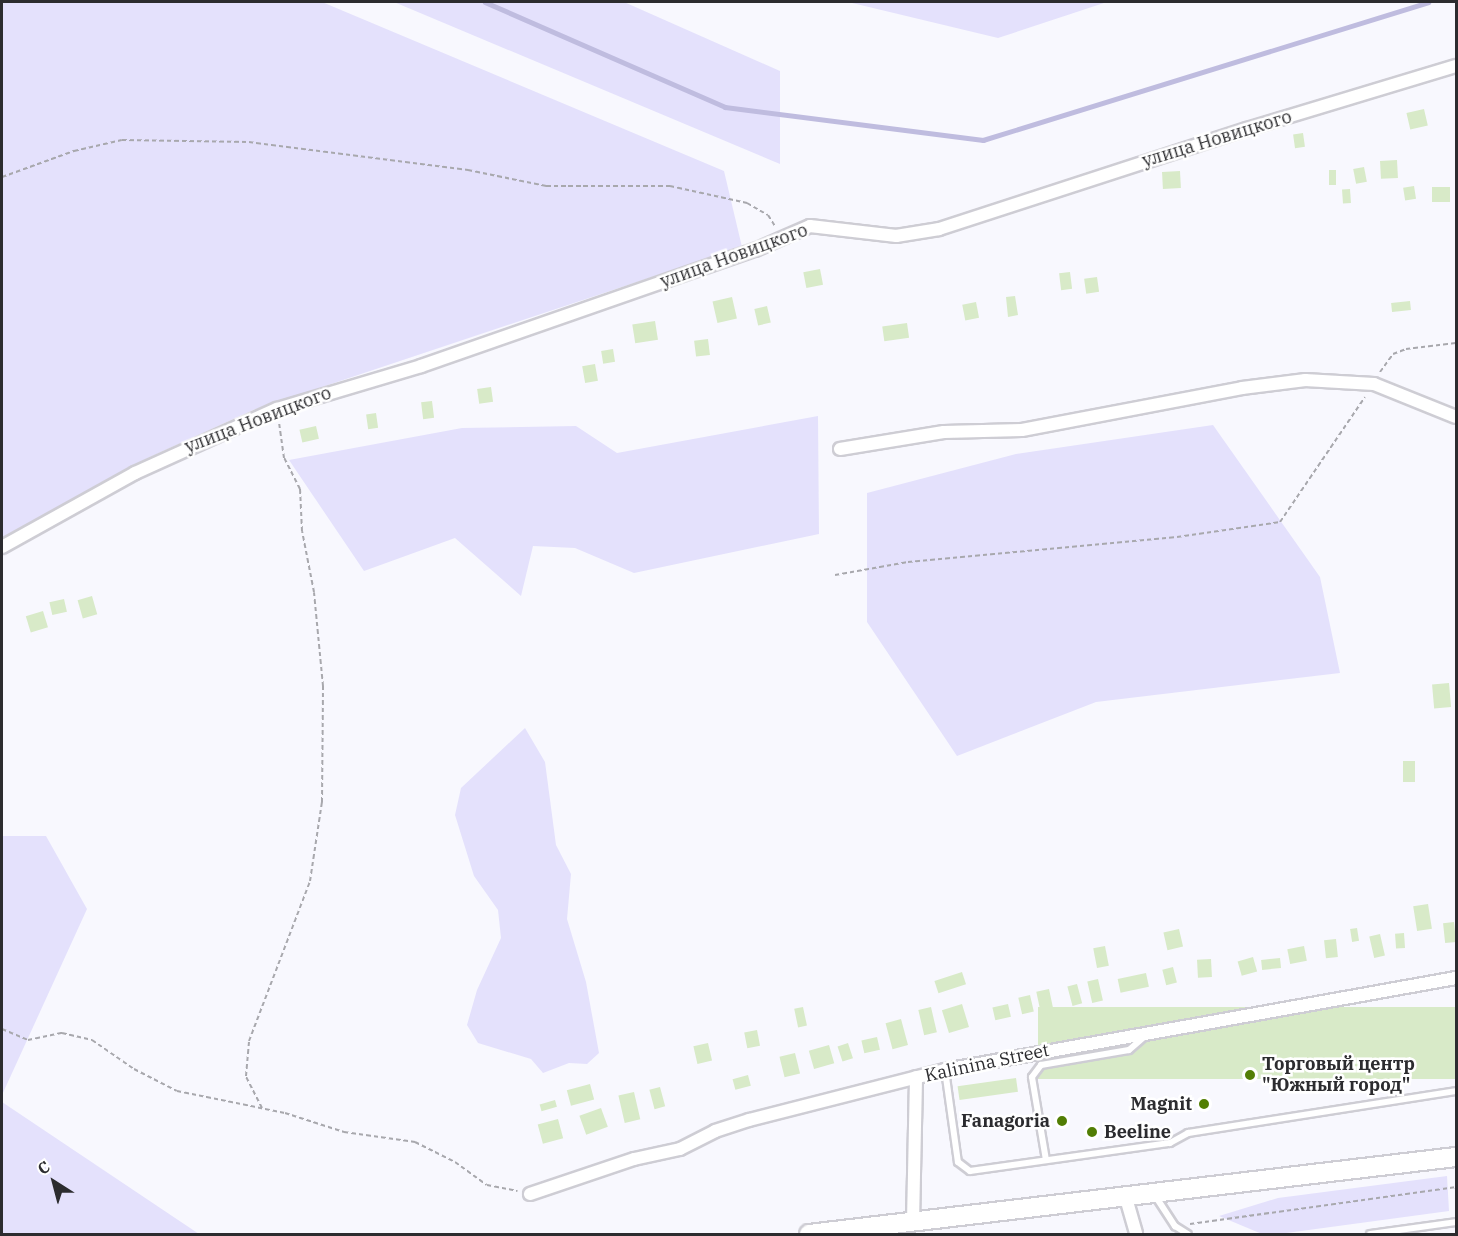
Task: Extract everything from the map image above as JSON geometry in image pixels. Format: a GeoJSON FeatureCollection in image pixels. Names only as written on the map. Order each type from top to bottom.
{"type":"FeatureCollection","features":[{"type":"Feature","properties":{"kind":"main road"},"geometry":{"type":"LineString","coordinates":[[809,1234],[1456,1157]]}},
{"type":"Feature","properties":{"kind":"street","name":"улица Новицкого"},"geometry":{"type":"LineString","coordinates":[[2,547],[135,473],[278,409],[422,366],[755,250],[782,235],[810,226],[896,236],[939,229],[1247,129],[1456,66]]}},
{"type":"Feature","properties":{"kind":"street"},"geometry":{"type":"LineString","coordinates":[[840,449],[944,432],[1022,430],[1263,385],[1305,380],[1374,384],[1456,417]]}},
{"type":"Feature","properties":{"kind":"street","name":"Kalinina Street"},"geometry":{"type":"LineString","coordinates":[[530,1194],[634,1159],[680,1149],[715,1131],[749,1120],[945,1070],[1149,1031],[1456,978]]}},
{"type":"Feature","properties":{"kind":"street"},"geometry":{"type":"LineString","coordinates":[[914,1222],[916,1077]]}},
{"type":"Feature","properties":{"kind":"street"},"geometry":{"type":"LineString","coordinates":[[1126,1198],[1136,1234]]}},
{"type":"Feature","properties":{"kind":"lane"},"geometry":{"type":"LineString","coordinates":[[1046,1160],[1032,1077],[1041,1065],[1129,1050],[1149,1031]]}},
{"type":"Feature","properties":{"kind":"lane"},"geometry":{"type":"LineString","coordinates":[[945,1070],[958,1162],[970,1171],[1170,1143],[1188,1133],[1456,1091]]}},
{"type":"Feature","properties":{"kind":"lane"},"geometry":{"type":"LineString","coordinates":[[1155,1194],[1175,1226],[1188,1234]]}},
{"type":"Feature","properties":{"kind":"lane"},"geometry":{"type":"LineString","coordinates":[[1370,1234],[1456,1222]]}},
{"type":"Feature","properties":{"kind":"path"},"geometry":{"type":"LineString","coordinates":[[2,177],[74,151],[122,140],[249,142],[468,170],[546,186],[670,186],[720,194],[747,203],[768,215],[782,235]]}},
{"type":"Feature","properties":{"kind":"path"},"geometry":{"type":"LineString","coordinates":[[835,576],[908,562],[1177,537],[1280,522],[1393,354],[1406,349],[1456,343]]}},
{"type":"Feature","properties":{"kind":"path"},"geometry":{"type":"LineString","coordinates":[[262,1108],[246,1077],[249,1041],[310,881],[322,802],[323,686],[314,592],[302,531],[300,489],[284,458],[278,409]]}},
{"type":"Feature","properties":{"kind":"path"},"geometry":{"type":"LineString","coordinates":[[2,1029],[28,1040],[62,1033],[92,1040],[134,1069],[177,1091],[262,1108],[344,1132],[415,1142],[455,1162],[486,1185],[530,1194]]}},
{"type":"Feature","properties":{"kind":"path"},"geometry":{"type":"LineString","coordinates":[[1175,1226],[1456,1187]]}},
{"type":"Feature","properties":{"kind":"shaded area"},"geometry":{"type":"Polygon","coordinates":[[[2,2],[322,2],[724,171],[742,247],[253,410],[150,457],[2,538],[2,2]]]}},
{"type":"Feature","properties":{"kind":"shaded area"},"geometry":{"type":"Polygon","coordinates":[[[394,2],[624,2],[780,71],[780,164],[394,2]]]}},
{"type":"Feature","properties":{"kind":"shaded area"},"geometry":{"type":"Polygon","coordinates":[[[848,2],[1107,2],[998,38],[848,2]]]}},
{"type":"Feature","properties":{"kind":"shaded area"},"geometry":{"type":"Polygon","coordinates":[[[818,416],[819,534],[634,573],[575,548],[533,546],[521,596],[455,538],[364,571],[289,460],[462,428],[576,426],[617,453],[818,416]]]}},
{"type":"Feature","properties":{"kind":"shaded area"},"geometry":{"type":"Polygon","coordinates":[[[1213,425],[1320,577],[1340,673],[1096,702],[957,756],[867,622],[867,493],[1016,454],[1213,425]]]}},
{"type":"Feature","properties":{"kind":"shaded area"},"geometry":{"type":"Polygon","coordinates":[[[525,728],[545,762],[556,845],[571,874],[567,919],[586,982],[599,1053],[587,1064],[569,1063],[543,1073],[531,1059],[478,1043],[467,1025],[477,990],[501,938],[498,910],[474,876],[455,815],[461,788],[525,728]]]}},
{"type":"Feature","properties":{"kind":"shaded area"},"geometry":{"type":"Polygon","coordinates":[[[2,836],[46,836],[87,909],[2,1095],[2,836]]]}},
{"type":"Feature","properties":{"kind":"shaded area"},"geometry":{"type":"Polygon","coordinates":[[[2,1102],[199,1234],[2,1234],[2,1102]]]}},
{"type":"Feature","properties":{"kind":"shaded area"},"geometry":{"type":"Polygon","coordinates":[[[1447,1176],[1449,1211],[1279,1234],[1262,1234],[1219,1216],[1278,1198],[1447,1176]]]}},
{"type":"Feature","properties":{"kind":"building"},"geometry":{"type":"Polygon","coordinates":[[[1424,109],[1428,126],[1410,130],[1406,113],[1424,109]]]}},
{"type":"Feature","properties":{"kind":"building"},"geometry":{"type":"Polygon","coordinates":[[[1303,133],[1305,147],[1295,148],[1293,134],[1303,133]]]}},
{"type":"Feature","properties":{"kind":"building"},"geometry":{"type":"Polygon","coordinates":[[[1397,160],[1398,178],[1381,179],[1380,161],[1397,160]]]}},
{"type":"Feature","properties":{"kind":"building"},"geometry":{"type":"Polygon","coordinates":[[[1364,167],[1367,182],[1356,184],[1353,169],[1364,167]]]}},
{"type":"Feature","properties":{"kind":"building"},"geometry":{"type":"Polygon","coordinates":[[[1329,170],[1336,170],[1336,185],[1329,185],[1329,170]]]}},
{"type":"Feature","properties":{"kind":"building"},"geometry":{"type":"Polygon","coordinates":[[[1180,171],[1181,188],[1163,189],[1162,172],[1180,171]]]}},
{"type":"Feature","properties":{"kind":"building"},"geometry":{"type":"Polygon","coordinates":[[[1414,186],[1416,199],[1405,201],[1403,188],[1414,186]]]}},
{"type":"Feature","properties":{"kind":"building"},"geometry":{"type":"Polygon","coordinates":[[[1432,187],[1450,187],[1450,202],[1432,202],[1432,187]]]}},
{"type":"Feature","properties":{"kind":"building"},"geometry":{"type":"Polygon","coordinates":[[[1350,189],[1351,203],[1343,204],[1342,190],[1350,189]]]}},
{"type":"Feature","properties":{"kind":"building"},"geometry":{"type":"Polygon","coordinates":[[[820,269],[823,285],[806,288],[803,272],[820,269]]]}},
{"type":"Feature","properties":{"kind":"building"},"geometry":{"type":"Polygon","coordinates":[[[1070,272],[1072,289],[1061,290],[1059,273],[1070,272]]]}},
{"type":"Feature","properties":{"kind":"building"},"geometry":{"type":"Polygon","coordinates":[[[1097,277],[1099,292],[1086,294],[1084,279],[1097,277]]]}},
{"type":"Feature","properties":{"kind":"building"},"geometry":{"type":"Polygon","coordinates":[[[1015,296],[1018,315],[1008,317],[1006,297],[1015,296]]]}},
{"type":"Feature","properties":{"kind":"building"},"geometry":{"type":"Polygon","coordinates":[[[732,297],[737,318],[717,323],[713,301],[732,297]]]}},
{"type":"Feature","properties":{"kind":"building"},"geometry":{"type":"Polygon","coordinates":[[[1410,301],[1411,310],[1392,312],[1391,303],[1410,301]]]}},
{"type":"Feature","properties":{"kind":"building"},"geometry":{"type":"Polygon","coordinates":[[[976,302],[979,318],[965,320],[962,305],[976,302]]]}},
{"type":"Feature","properties":{"kind":"building"},"geometry":{"type":"Polygon","coordinates":[[[767,306],[771,323],[758,325],[754,309],[767,306]]]}},
{"type":"Feature","properties":{"kind":"building"},"geometry":{"type":"Polygon","coordinates":[[[655,321],[658,340],[635,343],[632,325],[655,321]]]}},
{"type":"Feature","properties":{"kind":"building"},"geometry":{"type":"Polygon","coordinates":[[[907,323],[909,338],[884,341],[882,326],[907,323]]]}},
{"type":"Feature","properties":{"kind":"building"},"geometry":{"type":"Polygon","coordinates":[[[708,339],[710,355],[696,357],[694,341],[708,339]]]}},
{"type":"Feature","properties":{"kind":"building"},"geometry":{"type":"Polygon","coordinates":[[[613,349],[615,362],[603,364],[601,351],[613,349]]]}},
{"type":"Feature","properties":{"kind":"building"},"geometry":{"type":"Polygon","coordinates":[[[595,364],[598,381],[585,383],[582,366],[595,364]]]}},
{"type":"Feature","properties":{"kind":"building"},"geometry":{"type":"Polygon","coordinates":[[[491,387],[493,402],[479,404],[477,389],[491,387]]]}},
{"type":"Feature","properties":{"kind":"building"},"geometry":{"type":"Polygon","coordinates":[[[432,401],[434,418],[423,419],[421,402],[432,401]]]}},
{"type":"Feature","properties":{"kind":"building"},"geometry":{"type":"Polygon","coordinates":[[[376,413],[378,428],[368,429],[366,414],[376,413]]]}},
{"type":"Feature","properties":{"kind":"building"},"geometry":{"type":"Polygon","coordinates":[[[316,426],[319,439],[302,442],[299,430],[316,426]]]}},
{"type":"Feature","properties":{"kind":"building"},"geometry":{"type":"Polygon","coordinates":[[[92,596],[97,614],[83,618],[78,600],[92,596]]]}},
{"type":"Feature","properties":{"kind":"building"},"geometry":{"type":"Polygon","coordinates":[[[64,599],[67,612],[52,615],[49,602],[64,599]]]}},
{"type":"Feature","properties":{"kind":"building"},"geometry":{"type":"Polygon","coordinates":[[[43,611],[48,627],[31,633],[26,616],[43,611]]]}},
{"type":"Feature","properties":{"kind":"building"},"geometry":{"type":"Polygon","coordinates":[[[1449,683],[1451,707],[1434,708],[1432,684],[1449,683]]]}},
{"type":"Feature","properties":{"kind":"building"},"geometry":{"type":"Polygon","coordinates":[[[1403,761],[1415,761],[1415,782],[1403,782],[1403,761]]]}},
{"type":"Feature","properties":{"kind":"building"},"geometry":{"type":"Polygon","coordinates":[[[1428,904],[1432,929],[1417,931],[1413,906],[1428,904]]]}},
{"type":"Feature","properties":{"kind":"building"},"geometry":{"type":"Polygon","coordinates":[[[1454,922],[1456,942],[1445,943],[1443,923],[1454,922]]]}},
{"type":"Feature","properties":{"kind":"building"},"geometry":{"type":"Polygon","coordinates":[[[1357,928],[1359,941],[1352,942],[1350,929],[1357,928]]]}},
{"type":"Feature","properties":{"kind":"building"},"geometry":{"type":"Polygon","coordinates":[[[1179,929],[1183,947],[1167,950],[1163,933],[1179,929]]]}},
{"type":"Feature","properties":{"kind":"building"},"geometry":{"type":"Polygon","coordinates":[[[1404,933],[1405,948],[1396,949],[1395,934],[1404,933]]]}},
{"type":"Feature","properties":{"kind":"building"},"geometry":{"type":"Polygon","coordinates":[[[1380,934],[1385,955],[1374,958],[1369,936],[1380,934]]]}},
{"type":"Feature","properties":{"kind":"building"},"geometry":{"type":"Polygon","coordinates":[[[1336,939],[1338,957],[1326,958],[1324,940],[1336,939]]]}},
{"type":"Feature","properties":{"kind":"building"},"geometry":{"type":"Polygon","coordinates":[[[1105,946],[1109,966],[1097,968],[1093,948],[1105,946]]]}},
{"type":"Feature","properties":{"kind":"building"},"geometry":{"type":"Polygon","coordinates":[[[1304,946],[1307,961],[1290,964],[1287,949],[1304,946]]]}},
{"type":"Feature","properties":{"kind":"building"},"geometry":{"type":"Polygon","coordinates":[[[1253,957],[1257,971],[1242,976],[1238,961],[1253,957]]]}},
{"type":"Feature","properties":{"kind":"building"},"geometry":{"type":"Polygon","coordinates":[[[1280,958],[1281,968],[1262,970],[1261,960],[1280,958]]]}},
{"type":"Feature","properties":{"kind":"building"},"geometry":{"type":"Polygon","coordinates":[[[1211,959],[1212,977],[1198,978],[1197,960],[1211,959]]]}},
{"type":"Feature","properties":{"kind":"building"},"geometry":{"type":"Polygon","coordinates":[[[1173,967],[1177,983],[1166,985],[1162,970],[1173,967]]]}},
{"type":"Feature","properties":{"kind":"building"},"geometry":{"type":"Polygon","coordinates":[[[962,972],[966,984],[938,993],[934,981],[962,972]]]}},
{"type":"Feature","properties":{"kind":"building"},"geometry":{"type":"Polygon","coordinates":[[[1146,973],[1149,987],[1121,993],[1118,979],[1146,973]]]}},
{"type":"Feature","properties":{"kind":"building"},"geometry":{"type":"Polygon","coordinates":[[[1098,979],[1103,1000],[1092,1003],[1087,981],[1098,979]]]}},
{"type":"Feature","properties":{"kind":"building"},"geometry":{"type":"Polygon","coordinates":[[[1077,984],[1082,1003],[1073,1006],[1067,987],[1077,984]]]}},
{"type":"Feature","properties":{"kind":"building"},"geometry":{"type":"Polygon","coordinates":[[[1049,989],[1053,1008],[1040,1010],[1036,992],[1049,989]]]}},
{"type":"Feature","properties":{"kind":"building"},"geometry":{"type":"Polygon","coordinates":[[[1030,995],[1034,1012],[1022,1014],[1018,998],[1030,995]]]}},
{"type":"Feature","properties":{"kind":"building"},"geometry":{"type":"Polygon","coordinates":[[[962,1004],[969,1027],[949,1033],[942,1010],[962,1004]]]}},
{"type":"Feature","properties":{"kind":"building"},"geometry":{"type":"Polygon","coordinates":[[[1008,1004],[1011,1017],[995,1020],[992,1008],[1008,1004]]]}},
{"type":"Feature","properties":{"kind":"building"},"geometry":{"type":"Polygon","coordinates":[[[803,1007],[807,1026],[798,1027],[794,1009],[803,1007]]]}},
{"type":"Feature","properties":{"kind":"building"},"geometry":{"type":"Polygon","coordinates":[[[931,1007],[937,1032],[924,1035],[918,1010],[931,1007]]]}},
{"type":"Feature","properties":{"kind":"building"},"geometry":{"type":"Polygon","coordinates":[[[1038,1007],[1456,1007],[1456,1079],[1038,1079],[1038,1007]]]}},
{"type":"Feature","properties":{"kind":"building"},"geometry":{"type":"Polygon","coordinates":[[[901,1019],[908,1045],[893,1049],[886,1023],[901,1019]]]}},
{"type":"Feature","properties":{"kind":"building"},"geometry":{"type":"Polygon","coordinates":[[[757,1030],[760,1046],[747,1048],[744,1032],[757,1030]]]}},
{"type":"Feature","properties":{"kind":"building"},"geometry":{"type":"Polygon","coordinates":[[[877,1037],[880,1050],[864,1053],[861,1041],[877,1037]]]}},
{"type":"Feature","properties":{"kind":"building"},"geometry":{"type":"Polygon","coordinates":[[[708,1043],[712,1061],[697,1064],[693,1046],[708,1043]]]}},
{"type":"Feature","properties":{"kind":"building"},"geometry":{"type":"Polygon","coordinates":[[[848,1043],[853,1058],[842,1062],[838,1046],[848,1043]]]}},
{"type":"Feature","properties":{"kind":"building"},"geometry":{"type":"Polygon","coordinates":[[[829,1045],[834,1063],[814,1069],[809,1051],[829,1045]]]}},
{"type":"Feature","properties":{"kind":"building"},"geometry":{"type":"Polygon","coordinates":[[[795,1053],[800,1073],[785,1077],[779,1057],[795,1053]]]}},
{"type":"Feature","properties":{"kind":"building"},"geometry":{"type":"Polygon","coordinates":[[[748,1075],[751,1086],[735,1090],[733,1079],[748,1075]]]}},
{"type":"Feature","properties":{"kind":"building"},"geometry":{"type":"Polygon","coordinates":[[[1016,1078],[1018,1092],[960,1100],[958,1086],[1016,1078]]]}},
{"type":"Feature","properties":{"kind":"building"},"geometry":{"type":"Polygon","coordinates":[[[590,1084],[594,1099],[571,1106],[567,1090],[590,1084]]]}},
{"type":"Feature","properties":{"kind":"building"},"geometry":{"type":"Polygon","coordinates":[[[660,1087],[665,1106],[655,1109],[649,1090],[660,1087]]]}},
{"type":"Feature","properties":{"kind":"building"},"geometry":{"type":"Polygon","coordinates":[[[634,1092],[640,1119],[625,1123],[618,1096],[634,1092]]]}},
{"type":"Feature","properties":{"kind":"building"},"geometry":{"type":"Polygon","coordinates":[[[555,1100],[557,1107],[542,1111],[540,1104],[555,1100]]]}},
{"type":"Feature","properties":{"kind":"building"},"geometry":{"type":"Polygon","coordinates":[[[601,1108],[608,1127],[586,1135],[579,1116],[601,1108]]]}},
{"type":"Feature","properties":{"kind":"building"},"geometry":{"type":"Polygon","coordinates":[[[558,1119],[563,1138],[543,1144],[538,1124],[558,1119]]]}},
{"type":"Feature","properties":{"kind":"waterway"},"geometry":{"type":"LineString","coordinates":[[485,2],[725,107],[983,140],[1428,2]]}},
{"type":"Feature","properties":{"kind":"place","name":"Торговый центр \"Южный город\""},"geometry":{"type":"Point","coordinates":[1250,1075]}},
{"type":"Feature","properties":{"kind":"place","name":"Magnit"},"geometry":{"type":"Point","coordinates":[1204,1104]}},
{"type":"Feature","properties":{"kind":"place","name":"Fanagoria"},"geometry":{"type":"Point","coordinates":[1062,1121]}},
{"type":"Feature","properties":{"kind":"place","name":"Beeline"},"geometry":{"type":"Point","coordinates":[1092,1132]}}]}
